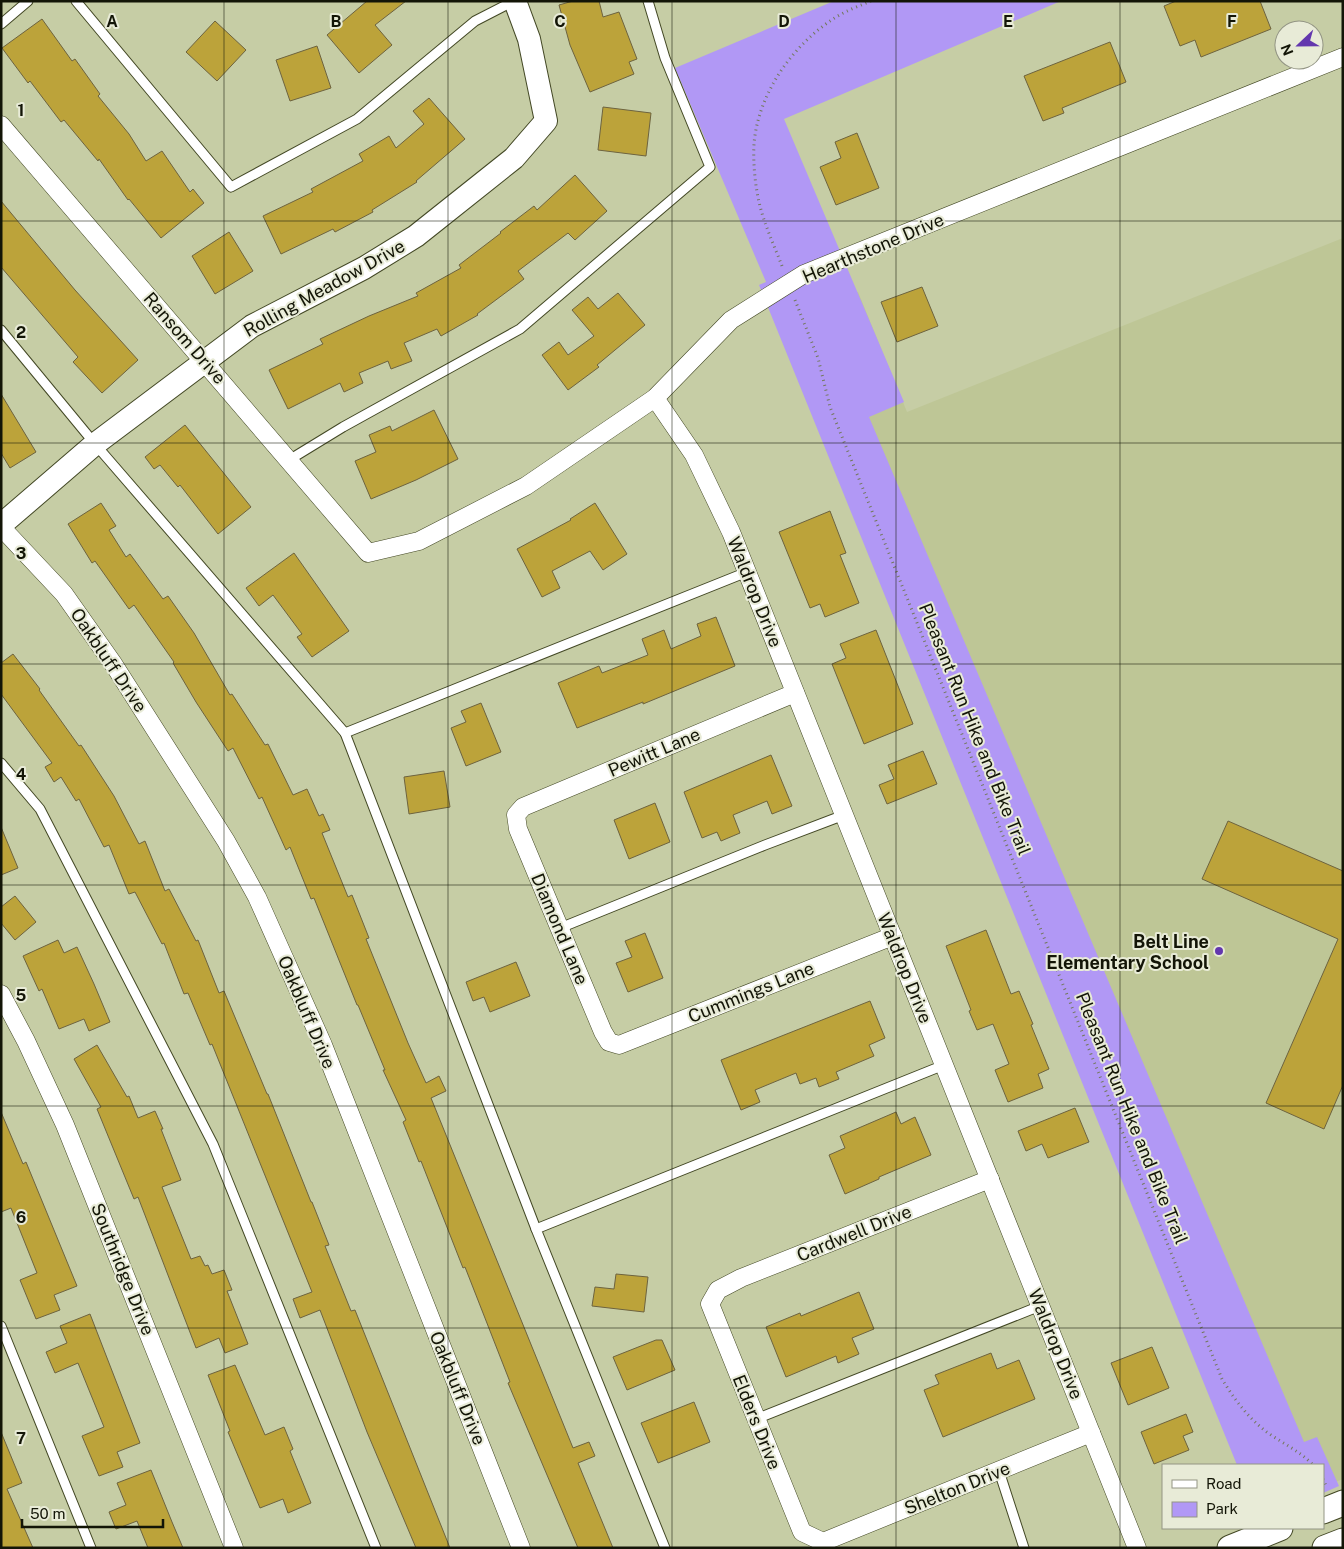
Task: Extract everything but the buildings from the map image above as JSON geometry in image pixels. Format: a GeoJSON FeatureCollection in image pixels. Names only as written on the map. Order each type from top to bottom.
{"type":"FeatureCollection","features":[{"type":"Feature","properties":{"kind":"main road"},"geometry":{"type":"LineString","coordinates":[[1324,1511],[1343,1503]]}},
{"type":"Feature","properties":{"kind":"main road"},"geometry":{"type":"LineString","coordinates":[[1230,1548],[1278,1529]]}},
{"type":"Feature","properties":{"kind":"main road"},"geometry":{"type":"LineString","coordinates":[[1325,1548],[1343,1541]]}},
{"type":"Feature","properties":{"kind":"street","name":"Rolling Meadow Drive"},"geometry":{"type":"LineString","coordinates":[[1,526],[95,444],[252,326],[364,268],[416,236],[514,158],[546,121],[529,39],[514,1]]}},
{"type":"Feature","properties":{"kind":"street","name":"Hearthstone Drive"},"geometry":{"type":"LineString","coordinates":[[368,553],[419,541],[526,486],[655,398],[732,320],[804,274],[1343,56]]}},
{"type":"Feature","properties":{"kind":"street","name":"Ransom Drive"},"geometry":{"type":"LineString","coordinates":[[1,125],[368,553]]}},
{"type":"Feature","properties":{"kind":"street","name":"Waldrop Drive"},"geometry":{"type":"LineString","coordinates":[[655,398],[694,455],[731,532],[1137,1548]]}},
{"type":"Feature","properties":{"kind":"street","name":"Oakbluff Drive"},"geometry":{"type":"LineString","coordinates":[[1,526],[64,594],[114,665],[206,807],[257,897],[323,1045],[521,1548]]}},
{"type":"Feature","properties":{"kind":"street","name":"Pewitt Lane"},"geometry":{"type":"LineString","coordinates":[[516,814],[523,807],[795,692]]}},
{"type":"Feature","properties":{"kind":"street","name":"Diamond Lane"},"geometry":{"type":"LineString","coordinates":[[516,814],[518,828],[603,1032],[609,1042]]}},
{"type":"Feature","properties":{"kind":"street","name":"Cummings Lane"},"geometry":{"type":"LineString","coordinates":[[609,1042],[619,1045],[893,936]]}},
{"type":"Feature","properties":{"kind":"street","name":"Southridge Drive"},"geometry":{"type":"LineString","coordinates":[[1,994],[65,1125],[234,1548]]}},
{"type":"Feature","properties":{"kind":"street","name":"Cardwell Drive"},"geometry":{"type":"LineString","coordinates":[[718,1290],[741,1278],[990,1179]]}},
{"type":"Feature","properties":{"kind":"street","name":"Elders Drive"},"geometry":{"type":"LineString","coordinates":[[718,1290],[710,1304],[802,1532],[815,1542]]}},
{"type":"Feature","properties":{"kind":"street","name":"Shelton Drive"},"geometry":{"type":"LineString","coordinates":[[815,1542],[1091,1433]]}},
{"type":"Feature","properties":{"kind":"lane"},"geometry":{"type":"LineString","coordinates":[[1,24],[28,1]]}},
{"type":"Feature","properties":{"kind":"lane"},"geometry":{"type":"LineString","coordinates":[[76,1],[231,187],[357,119],[475,20],[514,1]]}},
{"type":"Feature","properties":{"kind":"lane"},"geometry":{"type":"LineString","coordinates":[[288,460],[343,426],[520,329],[710,167],[665,58],[648,1]]}},
{"type":"Feature","properties":{"kind":"lane"},"geometry":{"type":"LineString","coordinates":[[1,330],[95,444],[345,733],[536,1229],[665,1548]]}},
{"type":"Feature","properties":{"kind":"lane"},"geometry":{"type":"LineString","coordinates":[[345,733],[747,572]]}},
{"type":"Feature","properties":{"kind":"lane"},"geometry":{"type":"LineString","coordinates":[[1,763],[40,809],[213,1144],[376,1548]]}},
{"type":"Feature","properties":{"kind":"lane"},"geometry":{"type":"LineString","coordinates":[[560,928],[844,815]]}},
{"type":"Feature","properties":{"kind":"lane"},"geometry":{"type":"LineString","coordinates":[[536,1229],[944,1065]]}},
{"type":"Feature","properties":{"kind":"lane"},"geometry":{"type":"LineString","coordinates":[[756,1419],[1040,1306]]}},
{"type":"Feature","properties":{"kind":"lane"},"geometry":{"type":"LineString","coordinates":[[1,1326],[91,1548]]}},
{"type":"Feature","properties":{"kind":"lane"},"geometry":{"type":"LineString","coordinates":[[998,1471],[1024,1548]]}},
{"type":"Feature","properties":{"kind":"path","name":"Pleasant Run Hike and Bike Trail"},"geometry":{"type":"LineString","coordinates":[[871,1],[834,18],[802,44],[769,91],[760,116],[754,144],[755,172],[764,222],[818,358],[830,407],[1222,1379],[1246,1412],[1267,1432],[1305,1457],[1312,1464]]}},
{"type":"Feature","properties":{"kind":"shaded area","name":"Belt Line Elementary School"},"geometry":{"type":"Polygon","coordinates":[[[1343,238],[1343,1479],[1324,1487],[1324,1464],[1272,1464],[806,311],[858,292],[907,412],[1343,238]]]}},
{"type":"Feature","properties":{"kind":"green space"},"geometry":{"type":"Polygon","coordinates":[[[834,1],[1061,1],[784,119],[904,402],[869,417],[1304,1442],[1317,1437],[1339,1486],[1324,1493],[1324,1464],[1237,1464],[759,285],[766,282],[675,68],[834,1]]]}},
{"type":"Feature","properties":{"kind":"place","name":"Belt Line Elementary School"},"geometry":{"type":"Point","coordinates":[1219,951]}}]}
